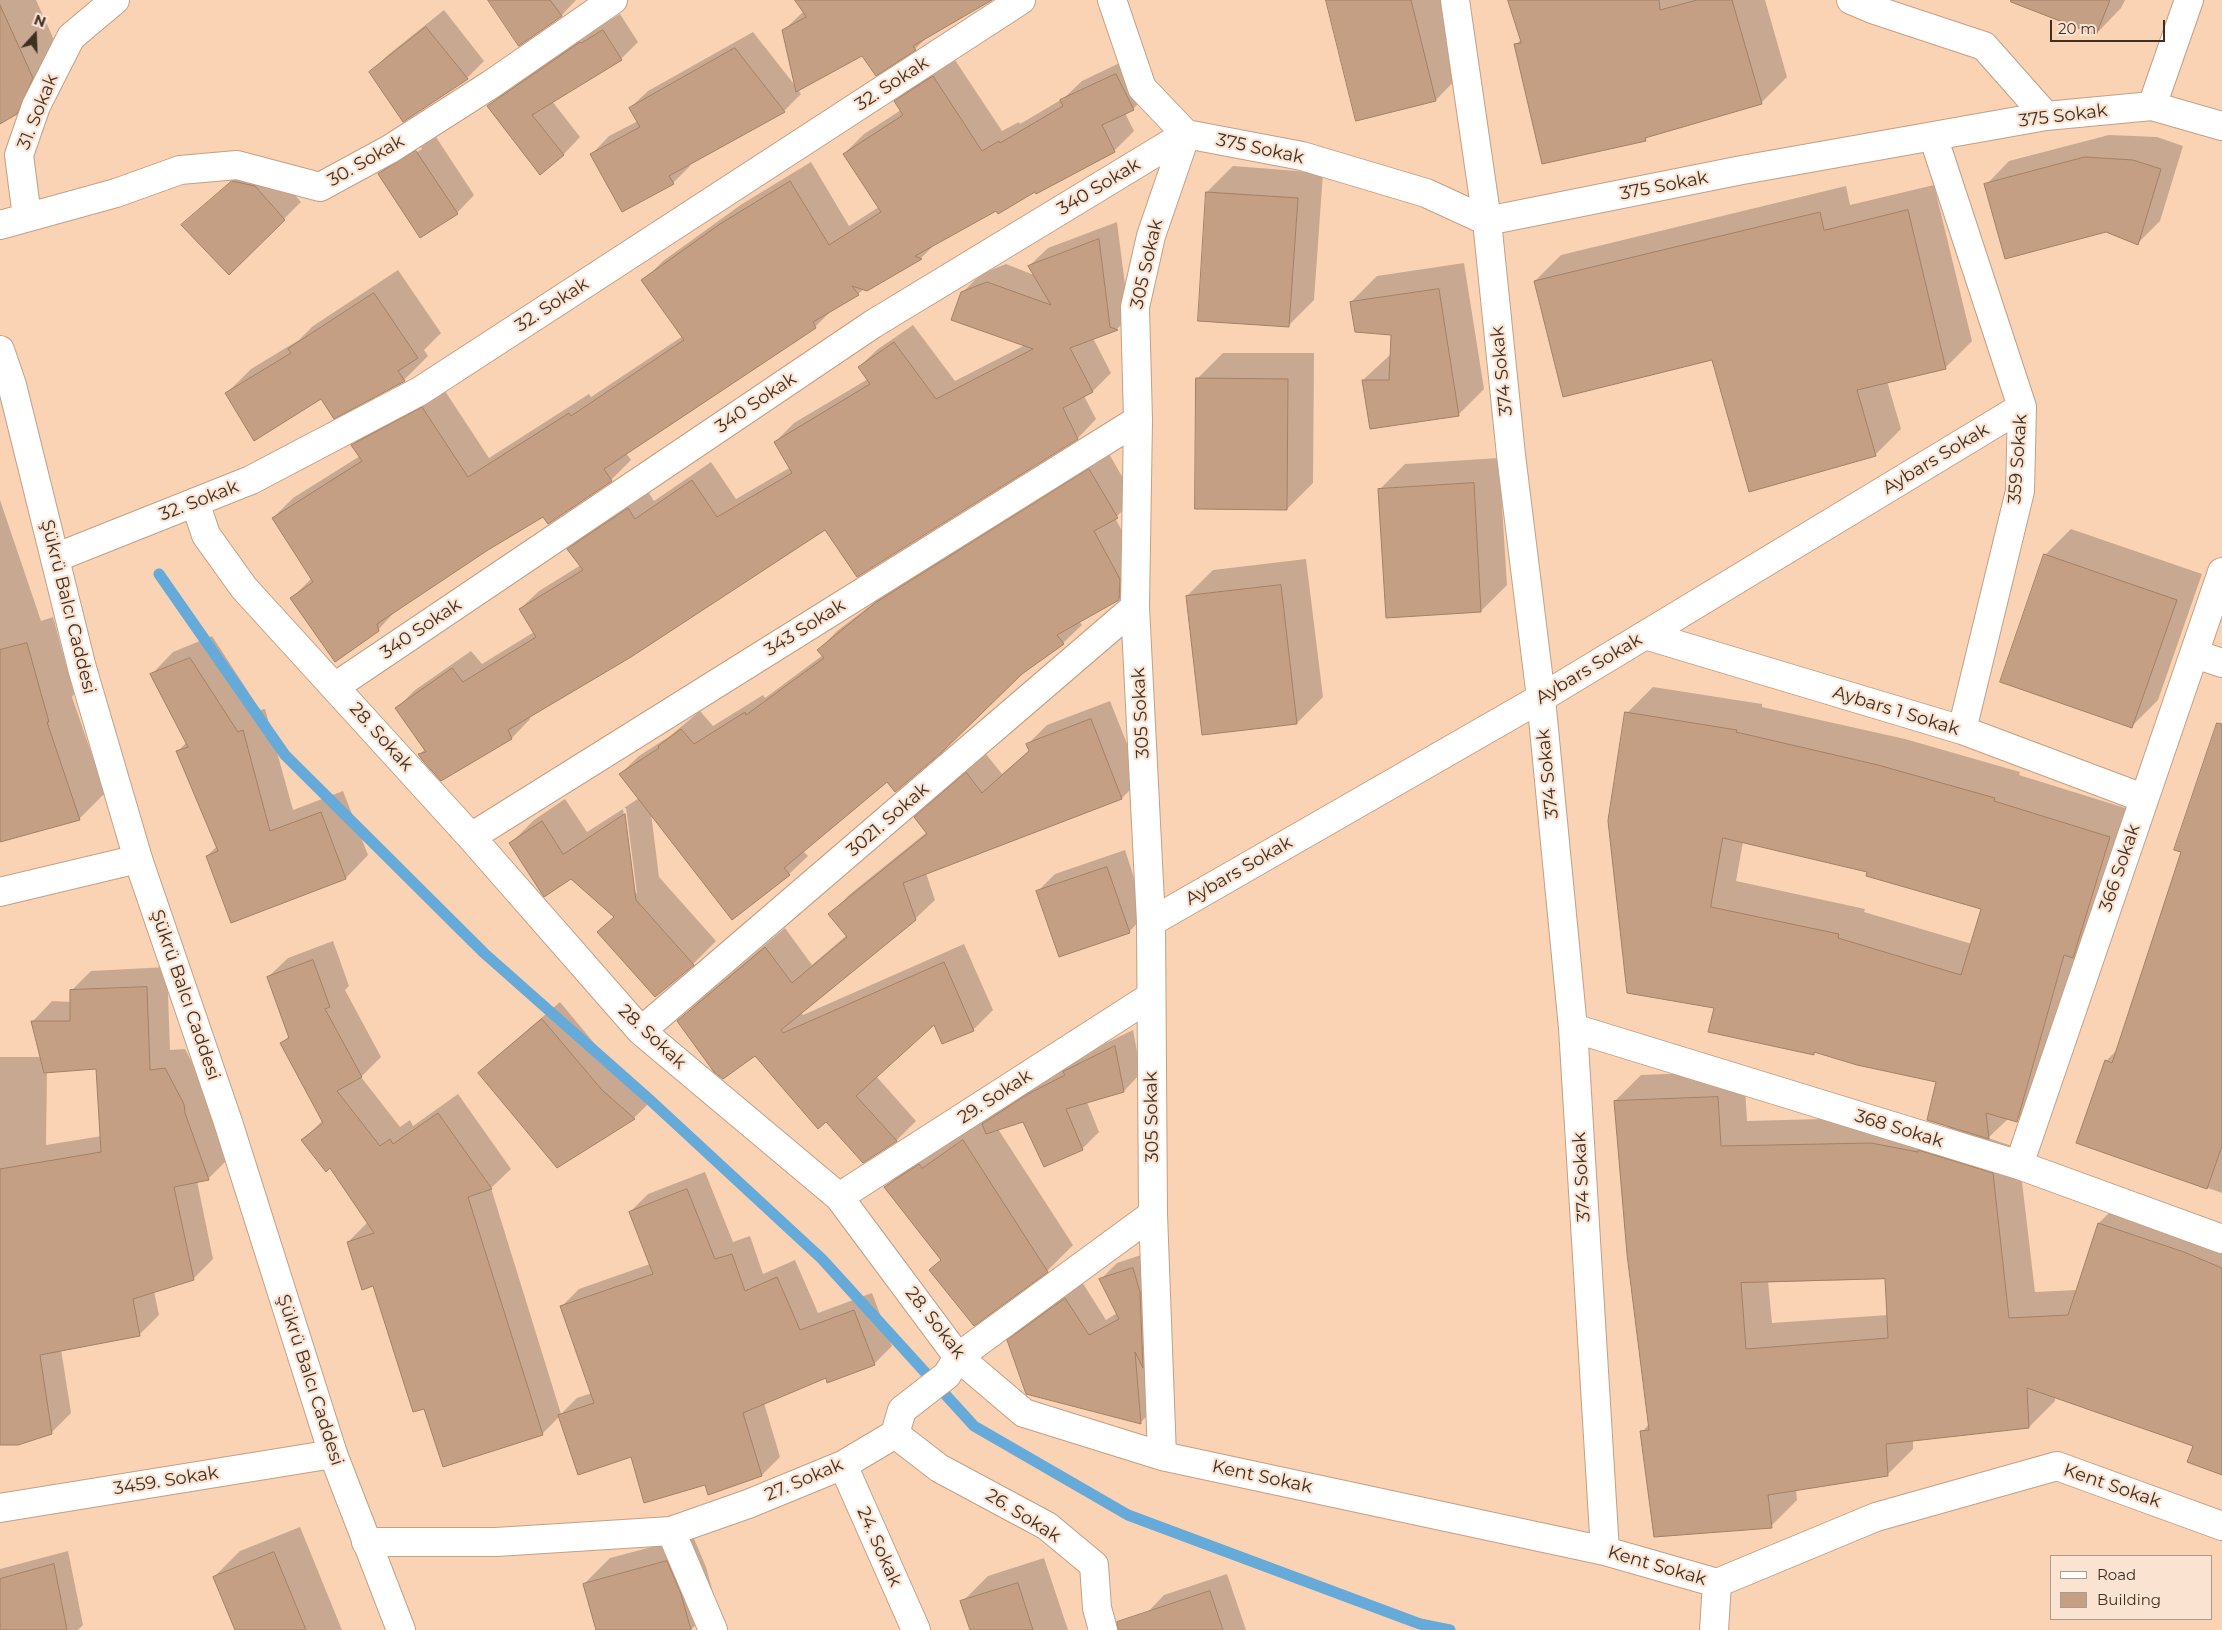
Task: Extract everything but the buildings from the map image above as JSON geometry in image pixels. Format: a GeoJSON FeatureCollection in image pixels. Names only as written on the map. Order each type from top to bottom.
{"type":"FeatureCollection","features":[{"type":"Feature","properties":{"kind":"street","name":"31. Sokak"},"geometry":{"type":"LineString","coordinates":[[27,218],[19,155],[36,106],[71,37],[115,0]]}},
{"type":"Feature","properties":{"kind":"street","name":"30. Sokak"},"geometry":{"type":"LineString","coordinates":[[0,225],[116,194],[180,170],[238,165],[320,187],[390,149],[490,85],[613,0]]}},
{"type":"Feature","properties":{"kind":"street","name":"32. Sokak"},"geometry":{"type":"LineString","coordinates":[[55,558],[251,480],[420,391],[1021,0]]}},
{"type":"Feature","properties":{"kind":"street"},"geometry":{"type":"LineString","coordinates":[[1112,0],[1142,88],[1186,134]]}},
{"type":"Feature","properties":{"kind":"street","name":"374 Sokak"},"geometry":{"type":"LineString","coordinates":[[1455,0],[1487,221],[1511,455],[1540,698],[1573,1028],[1605,1551]]}},
{"type":"Feature","properties":{"kind":"street"},"geometry":{"type":"LineString","coordinates":[[1851,0],[1872,9],[1984,46],[2046,116]]}},
{"type":"Feature","properties":{"kind":"street"},"geometry":{"type":"LineString","coordinates":[[2189,0],[2152,106],[2222,126]]}},
{"type":"Feature","properties":{"kind":"street","name":"375 Sokak"},"geometry":{"type":"LineString","coordinates":[[1186,134],[1302,156],[1426,193],[1487,221],[1742,170],[2046,116],[2152,106]]}},
{"type":"Feature","properties":{"kind":"street","name":"305 Sokak"},"geometry":{"type":"LineString","coordinates":[[1162,1456],[1153,1214],[1150,997],[1151,922],[1136,607],[1138,420],[1135,308],[1151,236],[1186,134]]}},
{"type":"Feature","properties":{"kind":"street","name":"340 Sokak"},"geometry":{"type":"LineString","coordinates":[[336,686],[872,324],[1186,134]]}},
{"type":"Feature","properties":{"kind":"street","name":"359 Sokak"},"geometry":{"type":"LineString","coordinates":[[1933,136],[2022,407],[2020,490],[1962,730]]}},
{"type":"Feature","properties":{"kind":"street","name":"Şükrü Balcı Caddesi"},"geometry":{"type":"LineString","coordinates":[[0,350],[12,385],[82,668],[138,859],[228,1122],[333,1454],[401,1630]]}},
{"type":"Feature","properties":{"kind":"street","name":"Aybars Sokak"},"geometry":{"type":"LineString","coordinates":[[1151,922],[1540,698],[2022,407]]}},
{"type":"Feature","properties":{"kind":"street","name":"343 Sokak"},"geometry":{"type":"LineString","coordinates":[[471,837],[1138,420]]}},
{"type":"Feature","properties":{"kind":"street","name":"28. Sokak"},"geometry":{"type":"LineString","coordinates":[[195,502],[206,534],[244,588],[336,686],[641,1031],[839,1197],[952,1366],[1024,1413],[1162,1456]]}},
{"type":"Feature","properties":{"kind":"street","name":"366 Sokak"},"geometry":{"type":"LineString","coordinates":[[2019,1165],[2143,798],[2222,572]]}},
{"type":"Feature","properties":{"kind":"street","name":"3021. Sokak"},"geometry":{"type":"LineString","coordinates":[[641,1031],[1136,607]]}},
{"type":"Feature","properties":{"kind":"street","name":"Aybars 1 Sokak"},"geometry":{"type":"LineString","coordinates":[[1645,635],[1962,730],[2143,798]]}},
{"type":"Feature","properties":{"kind":"street"},"geometry":{"type":"LineString","coordinates":[[2194,654],[2222,663]]}},
{"type":"Feature","properties":{"kind":"street"},"geometry":{"type":"LineString","coordinates":[[0,892],[138,859]]}},
{"type":"Feature","properties":{"kind":"street","name":"29. Sokak"},"geometry":{"type":"LineString","coordinates":[[839,1197],[1150,997]]}},
{"type":"Feature","properties":{"kind":"street","name":"368 Sokak"},"geometry":{"type":"LineString","coordinates":[[1573,1028],[2019,1165],[2222,1239]]}},
{"type":"Feature","properties":{"kind":"street","name":"27. Sokak"},"geometry":{"type":"LineString","coordinates":[[366,1542],[496,1542],[670,1531],[748,1504],[843,1465],[899,1422],[952,1366],[1153,1214]]}},
{"type":"Feature","properties":{"kind":"street","name":"26. Sokak"},"geometry":{"type":"LineString","coordinates":[[899,1422],[939,1468],[1047,1526],[1094,1565],[1097,1608],[1103,1630]]}},
{"type":"Feature","properties":{"kind":"street","name":"3459. Sokak"},"geometry":{"type":"LineString","coordinates":[[0,1508],[333,1454]]}},
{"type":"Feature","properties":{"kind":"street","name":"Kent Sokak"},"geometry":{"type":"LineString","coordinates":[[1162,1456],[1605,1551],[1717,1583],[1876,1517],[2058,1466],[2222,1526]]}},
{"type":"Feature","properties":{"kind":"street","name":"24. Sokak"},"geometry":{"type":"LineString","coordinates":[[843,1465],[916,1630]]}},
{"type":"Feature","properties":{"kind":"street"},"geometry":{"type":"LineString","coordinates":[[670,1531],[713,1630]]}},
{"type":"Feature","properties":{"kind":"street"},"geometry":{"type":"LineString","coordinates":[[1714,1626],[1717,1583]]}},
{"type":"Feature","properties":{"kind":"waterway"},"geometry":{"type":"LineString","coordinates":[[159,574],[285,755],[484,953],[649,1099],[822,1259],[974,1426],[1128,1515],[1420,1624],[1450,1630]]}}]}
